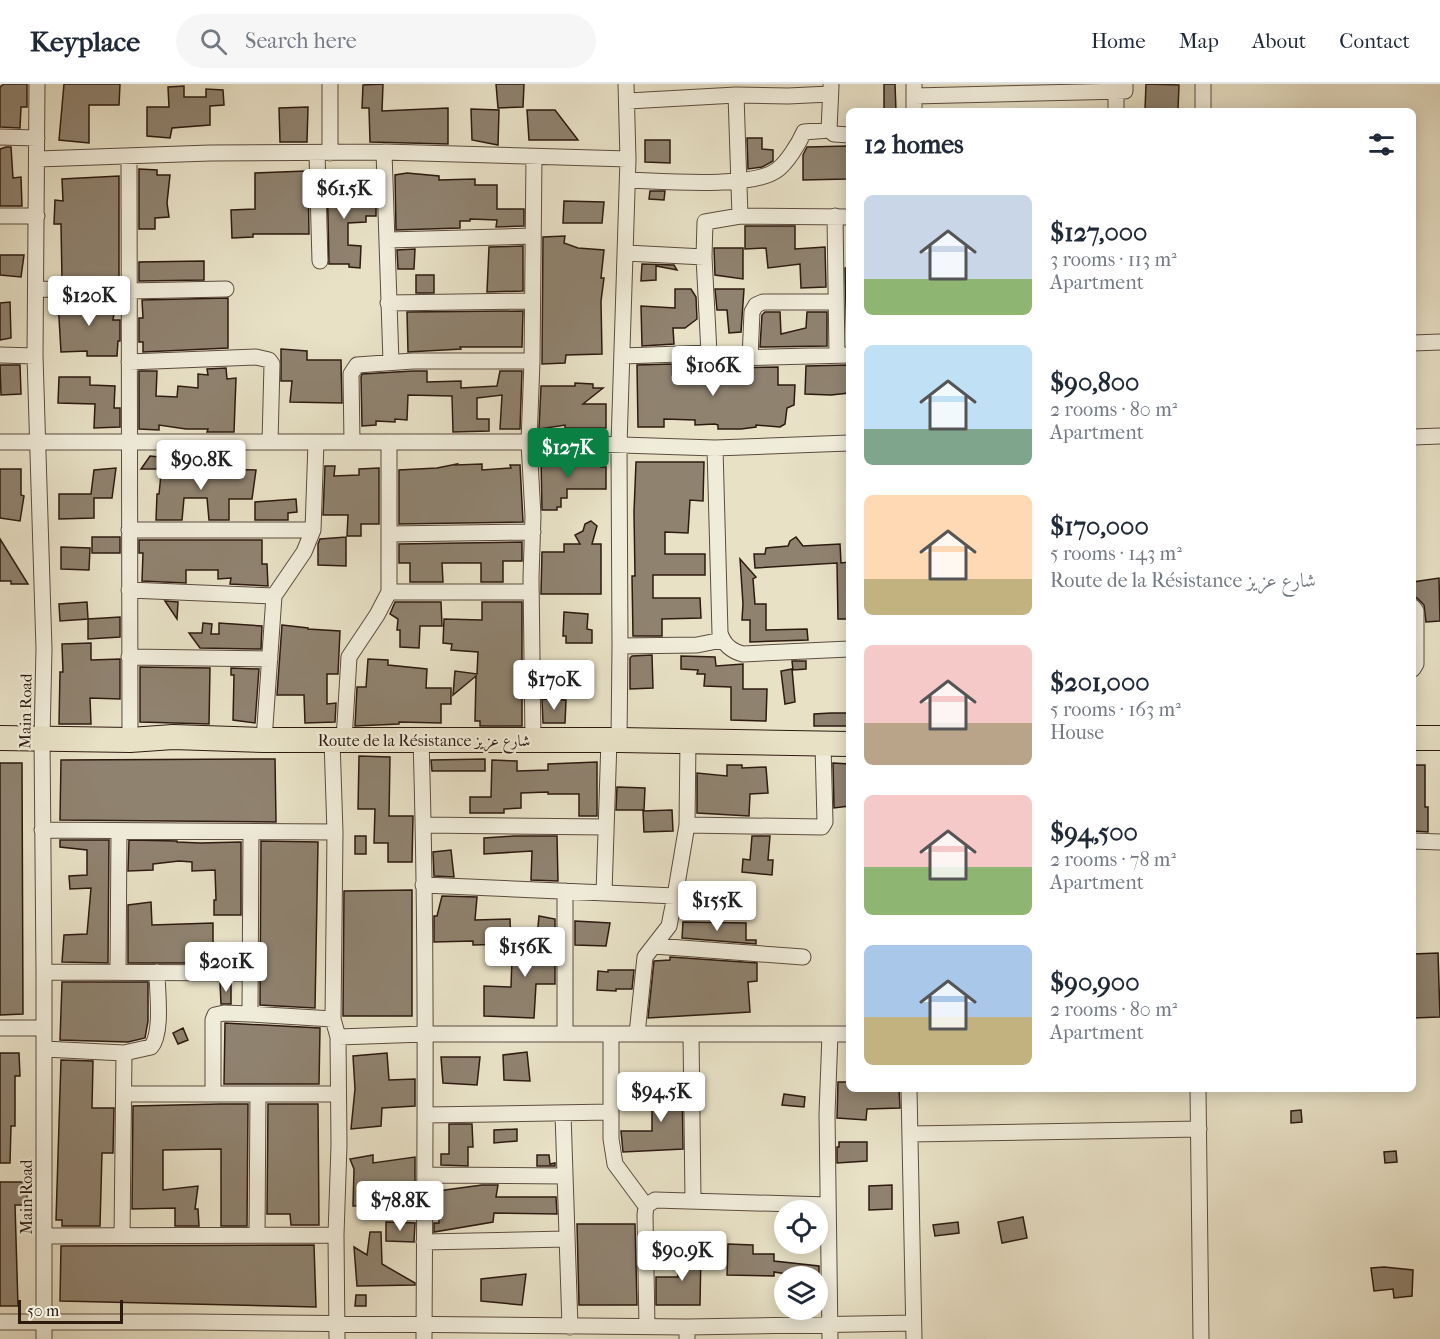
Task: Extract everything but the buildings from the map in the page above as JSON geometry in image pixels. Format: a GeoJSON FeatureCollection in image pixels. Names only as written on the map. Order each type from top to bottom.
{"type":"FeatureCollection","features":[{"type":"Feature","properties":{"kind":"main road","name":"Route de la Résistance شارع عزيز"},"geometry":{"type":"LineString","coordinates":[[0,738],[614,740],[846,744]]}},
{"type":"Feature","properties":{"kind":"main road"},"geometry":{"type":"LineString","coordinates":[[1416,738],[1440,738]]}},
{"type":"Feature","properties":{"kind":"street","name":"Main Road"},"geometry":{"type":"LineString","coordinates":[[37,84],[35,356],[44,649],[42,738],[44,1339]]}},
{"type":"Feature","properties":{"kind":"street"},"geometry":{"type":"LineString","coordinates":[[320,261],[324,153],[330,84]]}},
{"type":"Feature","properties":{"kind":"street"},"geometry":{"type":"LineString","coordinates":[[604,893],[606,827],[620,646],[619,445],[628,180],[626,84]]}},
{"type":"Feature","properties":{"kind":"street"},"geometry":{"type":"LineString","coordinates":[[1203,84],[1203,108]]}},
{"type":"Feature","properties":{"kind":"street"},"geometry":{"type":"LineString","coordinates":[[914,97],[1003,88],[1120,87],[1116,108]]}},
{"type":"Feature","properties":{"kind":"street"},"geometry":{"type":"LineString","coordinates":[[628,101],[742,92],[788,96],[830,89],[830,130],[834,134],[846,135]]}},
{"type":"Feature","properties":{"kind":"street"},"geometry":{"type":"LineString","coordinates":[[740,216],[738,181],[742,92]]}},
{"type":"Feature","properties":{"kind":"street"},"geometry":{"type":"LineString","coordinates":[[628,180],[738,181],[777,171],[798,144],[804,132],[830,130]]}},
{"type":"Feature","properties":{"kind":"street"},"geometry":{"type":"LineString","coordinates":[[0,137],[37,138]]}},
{"type":"Feature","properties":{"kind":"street"},"geometry":{"type":"LineString","coordinates":[[384,152],[392,362]]}},
{"type":"Feature","properties":{"kind":"street"},"geometry":{"type":"LineString","coordinates":[[38,159],[210,153],[384,152],[628,159]]}},
{"type":"Feature","properties":{"kind":"street"},"geometry":{"type":"LineString","coordinates":[[129,157],[130,740]]}},
{"type":"Feature","properties":{"kind":"street"},"geometry":{"type":"LineString","coordinates":[[533,740],[531,592],[533,532],[529,442],[534,157]]}},
{"type":"Feature","properties":{"kind":"street"},"geometry":{"type":"LineString","coordinates":[[0,216],[37,216]]}},
{"type":"Feature","properties":{"kind":"street"},"geometry":{"type":"LineString","coordinates":[[622,356],[709,353],[730,358],[843,355],[836,302],[842,217],[740,216],[705,222],[704,257],[709,353]]}},
{"type":"Feature","properties":{"kind":"street"},"geometry":{"type":"LineString","coordinates":[[388,240],[532,236]]}},
{"type":"Feature","properties":{"kind":"street"},"geometry":{"type":"LineString","coordinates":[[626,253],[704,257]]}},
{"type":"Feature","properties":{"kind":"street"},"geometry":{"type":"LineString","coordinates":[[36,289],[129,291],[226,289]]}},
{"type":"Feature","properties":{"kind":"street"},"geometry":{"type":"LineString","coordinates":[[388,303],[532,301]]}},
{"type":"Feature","properties":{"kind":"street"},"geometry":{"type":"LineString","coordinates":[[750,358],[752,312],[756,305],[763,302],[836,302]]}},
{"type":"Feature","properties":{"kind":"street"},"geometry":{"type":"LineString","coordinates":[[1416,343],[1440,342]]}},
{"type":"Feature","properties":{"kind":"street"},"geometry":{"type":"LineString","coordinates":[[0,355],[35,356]]}},
{"type":"Feature","properties":{"kind":"street"},"geometry":{"type":"LineString","coordinates":[[129,362],[256,357],[269,360],[272,364],[270,442]]}},
{"type":"Feature","properties":{"kind":"street"},"geometry":{"type":"LineString","coordinates":[[352,442],[352,369],[357,364],[532,361]]}},
{"type":"Feature","properties":{"kind":"street"},"geometry":{"type":"LineString","coordinates":[[1416,437],[1440,436]]}},
{"type":"Feature","properties":{"kind":"street"},"geometry":{"type":"LineString","coordinates":[[0,441],[529,442],[715,448],[846,443]]}},
{"type":"Feature","properties":{"kind":"street"},"geometry":{"type":"LineString","coordinates":[[264,740],[274,596],[304,552],[313,530],[316,442]]}},
{"type":"Feature","properties":{"kind":"street"},"geometry":{"type":"LineString","coordinates":[[337,1332],[338,1037],[333,1019],[338,740],[349,657],[377,615],[389,592],[389,442]]}},
{"type":"Feature","properties":{"kind":"street"},"geometry":{"type":"LineString","coordinates":[[715,448],[722,640],[732,650],[743,654],[846,650]]}},
{"type":"Feature","properties":{"kind":"street"},"geometry":{"type":"LineString","coordinates":[[129,530],[313,530]]}},
{"type":"Feature","properties":{"kind":"street"},"geometry":{"type":"LineString","coordinates":[[389,534],[533,532]]}},
{"type":"Feature","properties":{"kind":"street"},"geometry":{"type":"LineString","coordinates":[[129,591],[274,596]]}},
{"type":"Feature","properties":{"kind":"street"},"geometry":{"type":"LineString","coordinates":[[389,592],[531,592]]}},
{"type":"Feature","properties":{"kind":"street"},"geometry":{"type":"LineString","coordinates":[[1416,611],[1416,664]]}},
{"type":"Feature","properties":{"kind":"street"},"geometry":{"type":"LineString","coordinates":[[620,646],[697,645],[722,640]]}},
{"type":"Feature","properties":{"kind":"street"},"geometry":{"type":"LineString","coordinates":[[129,657],[270,659]]}},
{"type":"Feature","properties":{"kind":"street"},"geometry":{"type":"LineString","coordinates":[[421,740],[426,1115],[424,1332]]}},
{"type":"Feature","properties":{"kind":"street"},"geometry":{"type":"LineString","coordinates":[[637,1034],[643,965],[649,951],[669,926],[675,896],[687,825],[688,741]]}},
{"type":"Feature","properties":{"kind":"street"},"geometry":{"type":"LineString","coordinates":[[687,825],[822,827],[825,822],[823,745]]}},
{"type":"Feature","properties":{"kind":"street"},"geometry":{"type":"LineString","coordinates":[[423,825],[606,827]]}},
{"type":"Feature","properties":{"kind":"street"},"geometry":{"type":"LineString","coordinates":[[42,830],[335,832]]}},
{"type":"Feature","properties":{"kind":"street"},"geometry":{"type":"LineString","coordinates":[[118,831],[118,972]]}},
{"type":"Feature","properties":{"kind":"street"},"geometry":{"type":"LineString","coordinates":[[250,1014],[251,832]]}},
{"type":"Feature","properties":{"kind":"street"},"geometry":{"type":"LineString","coordinates":[[1416,841],[1440,842]]}},
{"type":"Feature","properties":{"kind":"street"},"geometry":{"type":"LineString","coordinates":[[423,885],[675,896]]}},
{"type":"Feature","properties":{"kind":"street"},"geometry":{"type":"LineString","coordinates":[[564,1034],[565,891]]}},
{"type":"Feature","properties":{"kind":"street"},"geometry":{"type":"LineString","coordinates":[[654,946],[804,957]]}},
{"type":"Feature","properties":{"kind":"street"},"geometry":{"type":"LineString","coordinates":[[44,972],[250,973]]}},
{"type":"Feature","properties":{"kind":"street"},"geometry":{"type":"LineString","coordinates":[[44,1049],[124,1053],[151,1047],[158,1030],[157,972]]}},
{"type":"Feature","properties":{"kind":"street"},"geometry":{"type":"LineString","coordinates":[[213,1094],[213,1020],[216,1015],[224,1013],[333,1019]]}},
{"type":"Feature","properties":{"kind":"street"},"geometry":{"type":"LineString","coordinates":[[0,1028],[44,1028]]}},
{"type":"Feature","properties":{"kind":"street"},"geometry":{"type":"LineString","coordinates":[[338,1037],[424,1034],[846,1034]]}},
{"type":"Feature","properties":{"kind":"street"},"geometry":{"type":"LineString","coordinates":[[611,1034],[611,1138],[615,1164],[646,1206],[646,1327]]}},
{"type":"Feature","properties":{"kind":"street"},"geometry":{"type":"LineString","coordinates":[[691,1034],[693,1200]]}},
{"type":"Feature","properties":{"kind":"street"},"geometry":{"type":"LineString","coordinates":[[828,1200],[827,1114],[830,1034]]}},
{"type":"Feature","properties":{"kind":"street"},"geometry":{"type":"LineString","coordinates":[[122,1236],[124,1053]]}},
{"type":"Feature","properties":{"kind":"street"},"geometry":{"type":"LineString","coordinates":[[909,1092],[914,1339]]}},
{"type":"Feature","properties":{"kind":"street"},"geometry":{"type":"LineString","coordinates":[[1198,1092],[1201,1339]]}},
{"type":"Feature","properties":{"kind":"street"},"geometry":{"type":"LineString","coordinates":[[124,1094],[338,1094]]}},
{"type":"Feature","properties":{"kind":"street"},"geometry":{"type":"LineString","coordinates":[[257,1235],[258,1094]]}},
{"type":"Feature","properties":{"kind":"street"},"geometry":{"type":"LineString","coordinates":[[426,1115],[611,1112]]}},
{"type":"Feature","properties":{"kind":"street"},"geometry":{"type":"LineString","coordinates":[[563,1113],[570,1326]]}},
{"type":"Feature","properties":{"kind":"street"},"geometry":{"type":"LineString","coordinates":[[910,1134],[1199,1129]]}},
{"type":"Feature","properties":{"kind":"street"},"geometry":{"type":"LineString","coordinates":[[425,1175],[565,1176]]}},
{"type":"Feature","properties":{"kind":"street"},"geometry":{"type":"LineString","coordinates":[[646,1206],[655,1200],[774,1203]]}},
{"type":"Feature","properties":{"kind":"street"},"geometry":{"type":"LineString","coordinates":[[828,1205],[830,1332]]}},
{"type":"Feature","properties":{"kind":"street"},"geometry":{"type":"LineString","coordinates":[[44,1236],[336,1234]]}},
{"type":"Feature","properties":{"kind":"street"},"geometry":{"type":"LineString","coordinates":[[424,1242],[567,1239]]}},
{"type":"Feature","properties":{"kind":"street"},"geometry":{"type":"LineString","coordinates":[[0,1322],[337,1332],[424,1332],[570,1326],[609,1333],[646,1327],[687,1333],[830,1332],[913,1323]]}}]}
